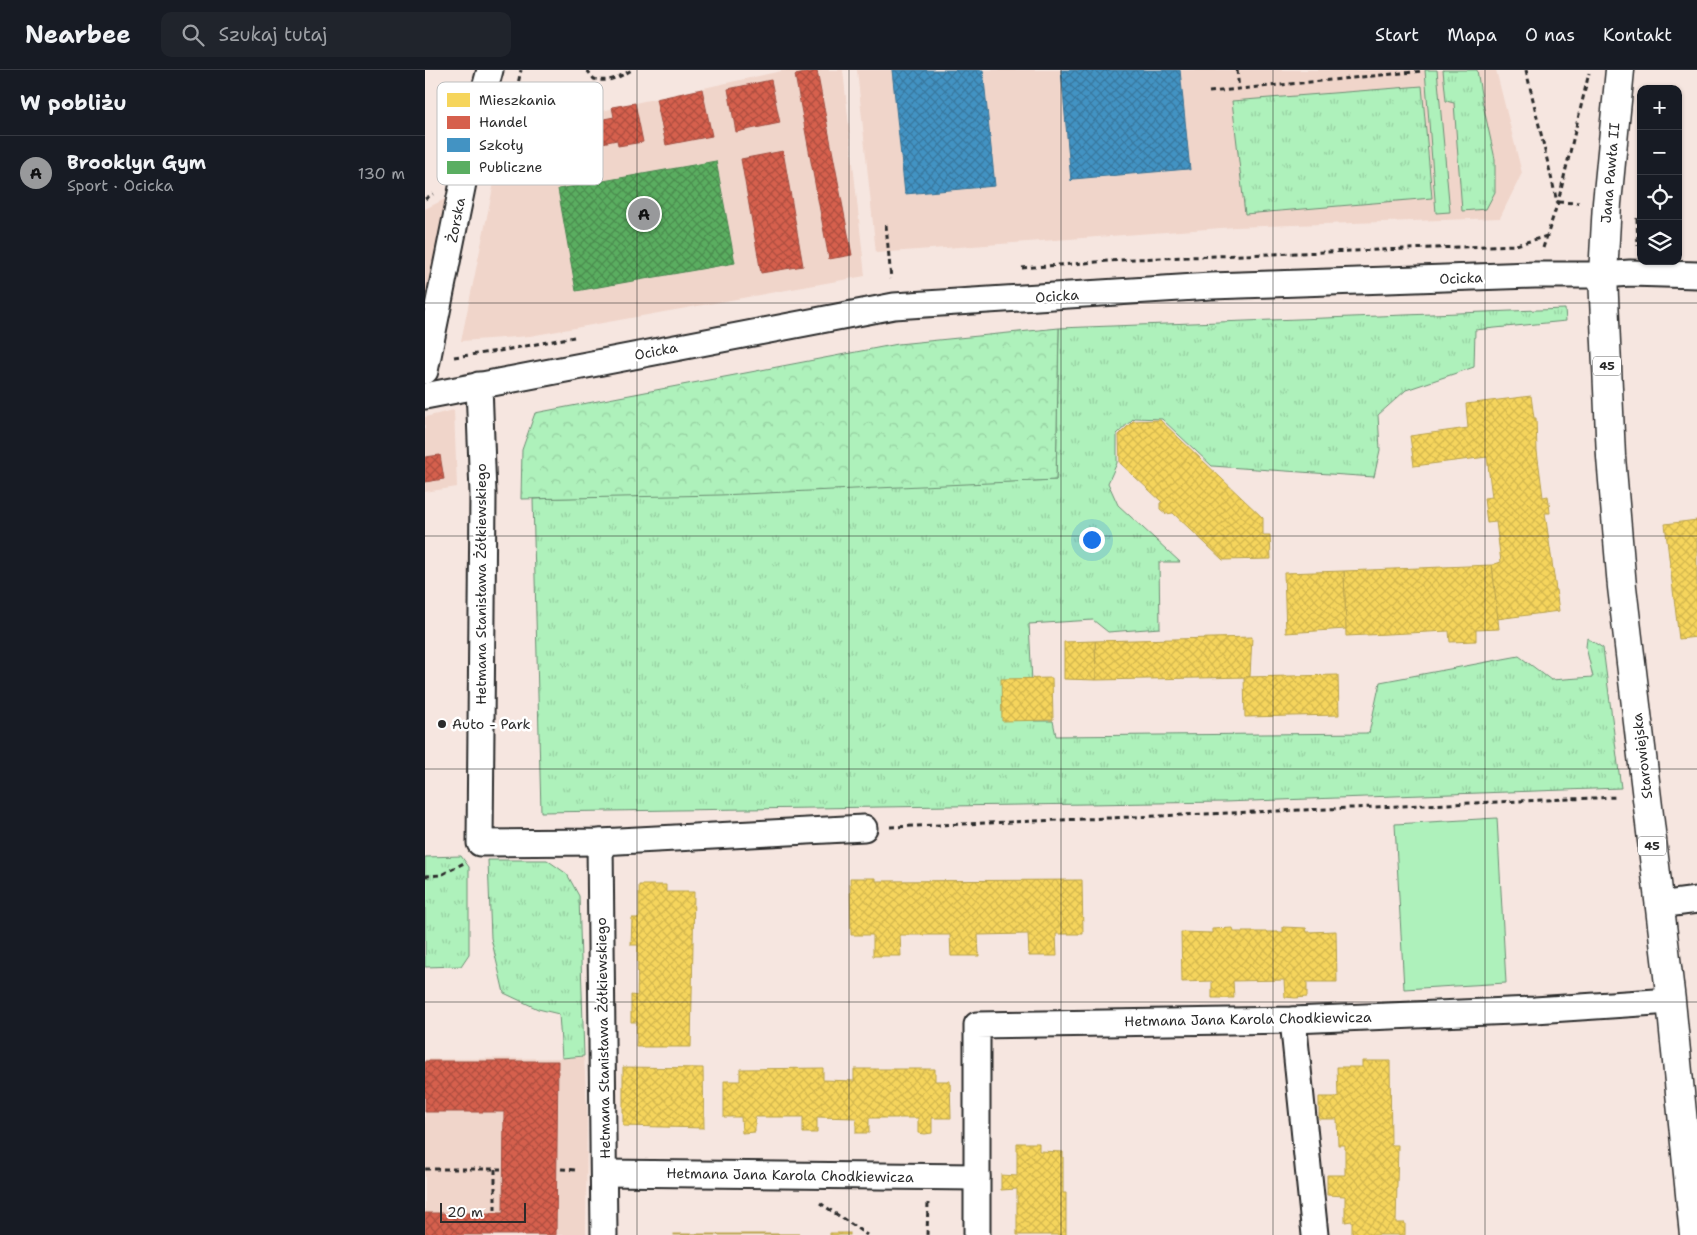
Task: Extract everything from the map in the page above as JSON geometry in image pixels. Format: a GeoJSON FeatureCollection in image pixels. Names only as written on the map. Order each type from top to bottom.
{"type":"FeatureCollection","features":[{"type":"Feature","properties":{"kind":"main road","name":"Jana Pawła II"},"geometry":{"type":"LineString","coordinates":[[1603,275],[1607,203],[1620,70]]}},
{"type":"Feature","properties":{"kind":"main road","name":"Starowiejska"},"geometry":{"type":"LineString","coordinates":[[1603,275],[1611,457],[1622,587],[1671,1001],[1694,1235]]}},
{"type":"Feature","properties":{"kind":"street","name":"Żorska"},"geometry":{"type":"LineString","coordinates":[[426,366],[463,185]]}},
{"type":"Feature","properties":{"kind":"street","name":"Ocicka"},"geometry":{"type":"LineString","coordinates":[[425,396],[894,306],[1211,286],[1535,275],[1630,273],[1697,275]]}},
{"type":"Feature","properties":{"kind":"street","name":"Hetmana Stanisława Żółkiewskiego"},"geometry":{"type":"LineString","coordinates":[[479,385],[483,494],[480,843]]}},
{"type":"Feature","properties":{"kind":"street"},"geometry":{"type":"LineString","coordinates":[[480,843],[600,842],[864,828]]}},
{"type":"Feature","properties":{"kind":"street","name":"Hetmana Stanisława Żółkiewskiego"},"geometry":{"type":"LineString","coordinates":[[600,842],[604,1235]]}},
{"type":"Feature","properties":{"kind":"street"},"geometry":{"type":"LineString","coordinates":[[1659,905],[1697,900]]}},
{"type":"Feature","properties":{"kind":"street","name":"Hetmana Jana Karola Chodkiewicza"},"geometry":{"type":"LineString","coordinates":[[977,1235],[977,1024],[1293,1020],[1535,1010],[1671,1001]]}},
{"type":"Feature","properties":{"kind":"street"},"geometry":{"type":"LineString","coordinates":[[1293,1020],[1315,1235]]}},
{"type":"Feature","properties":{"kind":"street","name":"Hetmana Jana Karola Chodkiewicza"},"geometry":{"type":"LineString","coordinates":[[604,1173],[977,1177]]}},
{"type":"Feature","properties":{"kind":"path"},"geometry":{"type":"LineString","coordinates":[[587,70],[594,79],[602,81],[612,80],[632,70]]}},
{"type":"Feature","properties":{"kind":"path"},"geometry":{"type":"LineString","coordinates":[[1237,70],[1239,90]]}},
{"type":"Feature","properties":{"kind":"path"},"geometry":{"type":"LineString","coordinates":[[1526,70],[1557,202]]}},
{"type":"Feature","properties":{"kind":"path"},"geometry":{"type":"LineString","coordinates":[[1535,275],[1557,202],[1590,70]]}},
{"type":"Feature","properties":{"kind":"path"},"geometry":{"type":"LineString","coordinates":[[1209,92],[1423,71]]}},
{"type":"Feature","properties":{"kind":"path"},"geometry":{"type":"LineString","coordinates":[[886,225],[891,282]]}},
{"type":"Feature","properties":{"kind":"path"},"geometry":{"type":"LineString","coordinates":[[426,366],[499,351]]}},
{"type":"Feature","properties":{"kind":"path"},"geometry":{"type":"LineString","coordinates":[[864,828],[1603,798],[1646,793]]}},
{"type":"Feature","properties":{"kind":"path"},"geometry":{"type":"LineString","coordinates":[[425,876],[441,875],[465,862],[480,843]]}},
{"type":"Feature","properties":{"kind":"path"},"geometry":{"type":"LineString","coordinates":[[425,1169],[501,1169]]}},
{"type":"Feature","properties":{"kind":"path"},"geometry":{"type":"LineString","coordinates":[[495,1169],[495,1212]]}},
{"type":"Feature","properties":{"kind":"shaded area"},"geometry":{"type":"Polygon","coordinates":[[[786,70],[843,70],[865,276],[530,336],[461,341],[494,185],[603,185],[603,111],[786,70]]]}},
{"type":"Feature","properties":{"kind":"shaded area"},"geometry":{"type":"Polygon","coordinates":[[[857,70],[1496,70],[1522,173],[1500,218],[1235,227],[876,253],[857,70]]]}},
{"type":"Feature","properties":{"kind":"shaded area"},"geometry":{"type":"Polygon","coordinates":[[[455,194],[425,325],[425,209],[455,194]]]}},
{"type":"Feature","properties":{"kind":"shaded area"},"geometry":{"type":"Polygon","coordinates":[[[454,410],[457,487],[425,492],[425,417],[454,410]]]}},
{"type":"Feature","properties":{"kind":"shaded area"},"geometry":{"type":"Polygon","coordinates":[[[584,1056],[587,1108],[586,1235],[425,1235],[425,1059],[562,1058],[584,1056]]]}},
{"type":"Feature","properties":{"kind":"green space"},"geometry":{"type":"Polygon","coordinates":[[[1425,70],[1437,70],[1450,212],[1436,213],[1425,70]]]}},
{"type":"Feature","properties":{"kind":"green space"},"geometry":{"type":"Polygon","coordinates":[[[1443,70],[1477,70],[1495,159],[1495,192],[1486,209],[1462,211],[1454,103],[1446,101],[1443,70]]]}},
{"type":"Feature","properties":{"kind":"green space"},"geometry":{"type":"Polygon","coordinates":[[[1422,86],[1432,198],[1245,214],[1232,101],[1422,86]]]}},
{"type":"Feature","properties":{"kind":"green space"},"geometry":{"type":"Polygon","coordinates":[[[1565,309],[1566,321],[1475,330],[1474,367],[1406,390],[1378,415],[1380,450],[1374,477],[1212,466],[1162,419],[1134,418],[1117,434],[1117,463],[1108,483],[1118,505],[1180,562],[1159,562],[1160,628],[1108,632],[1093,620],[1029,624],[1034,721],[1053,721],[1056,736],[1369,733],[1380,682],[1519,656],[1551,680],[1593,677],[1586,647],[1587,638],[1603,648],[1621,788],[1224,802],[541,812],[533,499],[1056,480],[1059,328],[1565,309]]]}},
{"type":"Feature","properties":{"kind":"green space"},"geometry":{"type":"Polygon","coordinates":[[[1059,328],[1056,480],[720,495],[521,499],[522,450],[535,413],[898,344],[1059,328]]]}},
{"type":"Feature","properties":{"kind":"green space"},"geometry":{"type":"Polygon","coordinates":[[[1497,818],[1506,983],[1404,989],[1395,824],[1497,818]]]}},
{"type":"Feature","properties":{"kind":"green space"},"geometry":{"type":"Polygon","coordinates":[[[461,856],[469,867],[469,954],[461,966],[425,967],[425,857],[461,856]]]}},
{"type":"Feature","properties":{"kind":"green space"},"geometry":{"type":"Polygon","coordinates":[[[488,860],[547,860],[567,874],[579,896],[584,1056],[562,1058],[559,1014],[538,1009],[504,993],[491,938],[488,860]]]}},
{"type":"Feature","properties":{"kind":"building: Mieszkania"},"geometry":{"type":"Polygon","coordinates":[[[1531,396],[1534,418],[1536,418],[1537,451],[1543,497],[1548,496],[1549,503],[1550,513],[1545,513],[1559,611],[1497,619],[1492,565],[1501,562],[1496,522],[1487,523],[1484,498],[1492,497],[1487,457],[1414,466],[1410,436],[1468,428],[1466,404],[1531,396]]]}},
{"type":"Feature","properties":{"kind":"building: Mieszkania"},"geometry":{"type":"Polygon","coordinates":[[[1160,420],[1263,518],[1263,535],[1270,535],[1271,559],[1223,560],[1173,513],[1166,514],[1160,509],[1160,503],[1162,502],[1120,463],[1119,435],[1133,421],[1160,420]]]}},
{"type":"Feature","properties":{"kind":"building: Mieszkania"},"geometry":{"type":"Polygon","coordinates":[[[1697,520],[1697,637],[1679,639],[1665,524],[1697,520]]]}},
{"type":"Feature","properties":{"kind":"building: Mieszkania"},"geometry":{"type":"Polygon","coordinates":[[[1492,565],[1499,629],[1476,630],[1476,641],[1450,642],[1449,631],[1346,636],[1344,571],[1492,565]]]}},
{"type":"Feature","properties":{"kind":"building: Mieszkania"},"geometry":{"type":"Polygon","coordinates":[[[1344,571],[1346,629],[1286,633],[1284,573],[1344,571]]]}},
{"type":"Feature","properties":{"kind":"building: Mieszkania"},"geometry":{"type":"Polygon","coordinates":[[[1252,637],[1250,677],[1096,680],[1095,641],[1252,637]]]}},
{"type":"Feature","properties":{"kind":"building: Mieszkania"},"geometry":{"type":"Polygon","coordinates":[[[1095,641],[1096,680],[1064,679],[1064,642],[1095,641]]]}},
{"type":"Feature","properties":{"kind":"building: Mieszkania"},"geometry":{"type":"Polygon","coordinates":[[[1338,675],[1339,715],[1245,717],[1244,677],[1338,675]]]}},
{"type":"Feature","properties":{"kind":"building: Mieszkania"},"geometry":{"type":"Polygon","coordinates":[[[1052,678],[1053,720],[1002,721],[1001,679],[1052,678]]]}},
{"type":"Feature","properties":{"kind":"building: Mieszkania"},"geometry":{"type":"Polygon","coordinates":[[[850,878],[876,878],[876,881],[1082,880],[1083,934],[1056,934],[1057,956],[1029,956],[1028,934],[978,935],[979,956],[951,956],[950,935],[900,935],[901,956],[873,956],[873,935],[851,935],[850,878]]]}},
{"type":"Feature","properties":{"kind":"building: Mieszkania"},"geometry":{"type":"Polygon","coordinates":[[[639,885],[666,885],[666,892],[694,892],[691,1047],[636,1047],[637,1022],[631,1022],[631,995],[637,996],[638,945],[631,945],[632,918],[639,918],[639,885]]]}},
{"type":"Feature","properties":{"kind":"building: Mieszkania"},"geometry":{"type":"Polygon","coordinates":[[[1283,927],[1306,928],[1307,932],[1336,931],[1337,982],[1307,982],[1307,997],[1295,998],[1285,997],[1284,980],[1233,981],[1234,998],[1212,998],[1212,981],[1182,982],[1181,932],[1212,933],[1212,929],[1233,928],[1234,932],[1283,932],[1283,927]]]}},
{"type":"Feature","properties":{"kind":"building: Mieszkania"},"geometry":{"type":"Polygon","coordinates":[[[1362,1061],[1390,1061],[1391,1145],[1398,1145],[1396,1223],[1405,1223],[1405,1235],[1352,1235],[1352,1221],[1345,1222],[1345,1196],[1327,1195],[1327,1175],[1345,1175],[1345,1145],[1338,1145],[1337,1119],[1319,1119],[1319,1097],[1338,1097],[1337,1067],[1362,1067],[1362,1061]]]}},
{"type":"Feature","properties":{"kind":"building: Mieszkania"},"geometry":{"type":"Polygon","coordinates":[[[623,1067],[703,1068],[704,1128],[623,1126],[623,1067]]]}},
{"type":"Feature","properties":{"kind":"building: Mieszkania"},"geometry":{"type":"Polygon","coordinates":[[[823,1068],[823,1080],[854,1081],[854,1069],[935,1069],[935,1081],[950,1081],[951,1118],[932,1118],[932,1133],[925,1134],[918,1133],[918,1118],[869,1118],[869,1133],[856,1133],[856,1118],[817,1117],[817,1133],[803,1133],[803,1117],[755,1117],[755,1132],[742,1133],[741,1117],[724,1117],[724,1081],[740,1081],[740,1069],[823,1068]]]}},
{"type":"Feature","properties":{"kind":"building: Mieszkania"},"geometry":{"type":"Polygon","coordinates":[[[1017,1143],[1039,1143],[1039,1151],[1063,1152],[1063,1193],[1066,1193],[1066,1235],[1017,1235],[1017,1189],[1001,1190],[1001,1175],[1017,1176],[1017,1143]]]}},
{"type":"Feature","properties":{"kind":"building: Mieszkania"},"geometry":{"type":"Polygon","coordinates":[[[830,1233],[850,1233],[850,1235],[830,1235],[830,1233]]]}},
{"type":"Feature","properties":{"kind":"building: Mieszkania"},"geometry":{"type":"Polygon","coordinates":[[[799,1234],[799,1235],[674,1235],[799,1234]]]}},
{"type":"Feature","properties":{"kind":"building: Handel"},"geometry":{"type":"Polygon","coordinates":[[[817,71],[852,255],[829,259],[795,75],[817,71]]]}},
{"type":"Feature","properties":{"kind":"building: Handel"},"geometry":{"type":"Polygon","coordinates":[[[771,80],[780,123],[736,132],[728,89],[771,80]]]}},
{"type":"Feature","properties":{"kind":"building: Handel"},"geometry":{"type":"Polygon","coordinates":[[[702,89],[712,136],[666,145],[656,99],[702,89]]]}},
{"type":"Feature","properties":{"kind":"building: Handel"},"geometry":{"type":"Polygon","coordinates":[[[635,103],[643,142],[618,146],[617,140],[603,143],[603,119],[614,117],[612,107],[635,103]]]}},
{"type":"Feature","properties":{"kind":"building: Handel"},"geometry":{"type":"Polygon","coordinates":[[[783,151],[803,266],[761,273],[741,159],[783,151]]]}},
{"type":"Feature","properties":{"kind":"building: Handel"},"geometry":{"type":"Polygon","coordinates":[[[440,455],[444,479],[425,482],[425,457],[440,455]]]}},
{"type":"Feature","properties":{"kind":"building: Handel"},"geometry":{"type":"Polygon","coordinates":[[[425,1061],[558,1061],[556,1235],[425,1235],[425,1213],[503,1213],[504,1112],[425,1112],[425,1061]]]}},
{"type":"Feature","properties":{"kind":"building: Szkoły"},"geometry":{"type":"Polygon","coordinates":[[[892,70],[983,70],[995,186],[905,194],[892,70]]]}},
{"type":"Feature","properties":{"kind":"building: Szkoły"},"geometry":{"type":"Polygon","coordinates":[[[1061,70],[1180,70],[1190,170],[1073,179],[1071,181],[1061,70]]]}},
{"type":"Feature","properties":{"kind":"building: Publiczne"},"geometry":{"type":"Polygon","coordinates":[[[716,161],[735,263],[576,291],[558,189],[581,185],[603,185],[603,181],[716,161]]]}},
{"type":"Feature","properties":{"kind":"place","name":"Brooklyn Gym"},"geometry":{"type":"Point","coordinates":[644,214]}},
{"type":"Feature","properties":{"kind":"place","name":"Auto - Park"},"geometry":{"type":"Point","coordinates":[442,724]}}]}
